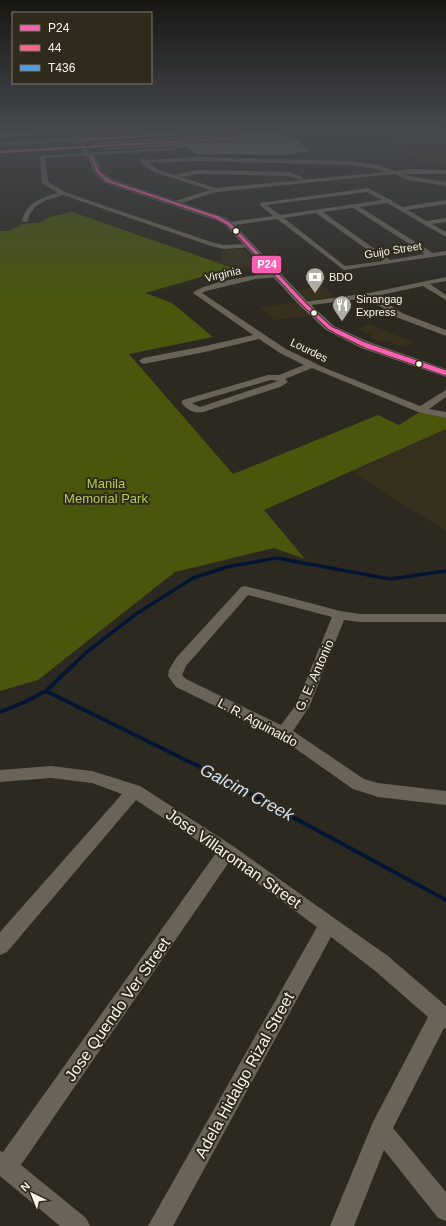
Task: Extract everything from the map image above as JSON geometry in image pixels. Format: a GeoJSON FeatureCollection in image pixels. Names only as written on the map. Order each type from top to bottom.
{"type":"FeatureCollection","features":[{"type":"Feature","properties":{"kind":"street"},"geometry":{"type":"LineString","coordinates":[[53,187],[63,193],[214,245],[224,247],[250,246]]}},
{"type":"Feature","properties":{"kind":"street"},"geometry":{"type":"LineString","coordinates":[[127,187],[212,216],[229,224],[304,304],[330,328],[345,336],[444,371]]}},
{"type":"Feature","properties":{"kind":"street"},"geometry":{"type":"LineString","coordinates":[[207,187],[216,190]]}},
{"type":"Feature","properties":{"kind":"street"},"geometry":{"type":"LineString","coordinates":[[174,203],[216,190],[247,187]]}},
{"type":"Feature","properties":{"kind":"street"},"geometry":{"type":"LineString","coordinates":[[278,217],[262,204],[371,190],[446,235]]}},
{"type":"Feature","properties":{"kind":"street"},"geometry":{"type":"LineString","coordinates":[[25,221],[30,206],[41,200],[63,193]]}},
{"type":"Feature","properties":{"kind":"street"},"geometry":{"type":"LineString","coordinates":[[229,224],[390,201]]}},
{"type":"Feature","properties":{"kind":"street"},"geometry":{"type":"LineString","coordinates":[[404,209],[446,202]]}},
{"type":"Feature","properties":{"kind":"street"},"geometry":{"type":"LineString","coordinates":[[354,206],[430,256]]}},
{"type":"Feature","properties":{"kind":"street"},"geometry":{"type":"LineString","coordinates":[[317,211],[389,262]]}},
{"type":"Feature","properties":{"kind":"street","name":"Guijo Street"},"geometry":{"type":"LineString","coordinates":[[278,217],[344,268],[446,253]]}},
{"type":"Feature","properties":{"kind":"street"},"geometry":{"type":"LineString","coordinates":[[426,223],[446,220]]}},
{"type":"Feature","properties":{"kind":"street","name":"Virginia"},"geometry":{"type":"LineString","coordinates":[[196,293],[203,289],[256,277],[276,275]]}},
{"type":"Feature","properties":{"kind":"street"},"geometry":{"type":"LineString","coordinates":[[304,304],[369,295],[446,279]]}},
{"type":"Feature","properties":{"kind":"street"},"geometry":{"type":"LineString","coordinates":[[423,283],[446,298]]}},
{"type":"Feature","properties":{"kind":"street","name":"Lourdes"},"geometry":{"type":"LineString","coordinates":[[196,293],[283,351],[312,365],[432,414],[446,415]]}},
{"type":"Feature","properties":{"kind":"street"},"geometry":{"type":"LineString","coordinates":[[369,295],[399,315],[446,333]]}},
{"type":"Feature","properties":{"kind":"street"},"geometry":{"type":"LineString","coordinates":[[143,361],[205,349],[259,336]]}},
{"type":"Feature","properties":{"kind":"street"},"geometry":{"type":"LineString","coordinates":[[280,378],[283,382],[277,385],[200,410],[190,407],[186,402],[271,377],[280,378],[312,365]]}},
{"type":"Feature","properties":{"kind":"street"},"geometry":{"type":"LineString","coordinates":[[422,410],[446,393]]}},
{"type":"Feature","properties":{"kind":"street","name":"L. R. Aguinaldo"},"geometry":{"type":"LineString","coordinates":[[340,615],[244,590],[181,662],[176,670],[175,676],[181,683],[284,733],[359,784],[378,790],[446,798]]}},
{"type":"Feature","properties":{"kind":"street"},"geometry":{"type":"LineString","coordinates":[[340,615],[360,618],[446,618]]}},
{"type":"Feature","properties":{"kind":"street","name":"G. E. Antonio"},"geometry":{"type":"LineString","coordinates":[[284,733],[302,707],[340,615]]}},
{"type":"Feature","properties":{"kind":"street","name":"Jose Villaroman Street"},"geometry":{"type":"LineString","coordinates":[[0,776],[52,772],[92,777],[134,791],[227,851],[328,924],[381,963],[443,1016]]}},
{"type":"Feature","properties":{"kind":"street"},"geometry":{"type":"LineString","coordinates":[[0,946],[134,791]]}},
{"type":"Feature","properties":{"kind":"street","name":"Jose Quendo Ver Street"},"geometry":{"type":"LineString","coordinates":[[3,1165],[227,851]]}},
{"type":"Feature","properties":{"kind":"street","name":"Adela Hidalgo Rizal Street"},"geometry":{"type":"LineString","coordinates":[[160,1226],[328,924]]}},
{"type":"Feature","properties":{"kind":"street"},"geometry":{"type":"LineString","coordinates":[[342,1226],[381,1130],[443,1016]]}},
{"type":"Feature","properties":{"kind":"street"},"geometry":{"type":"LineString","coordinates":[[381,1130],[446,1210]]}},
{"type":"Feature","properties":{"kind":"street"},"geometry":{"type":"LineString","coordinates":[[3,1165],[78,1226]]}},
{"type":"Feature","properties":{"kind":"shaded area"},"geometry":{"type":"Polygon","coordinates":[[[244,249],[261,266],[233,268],[215,261],[222,259],[222,250],[244,249]]]}},
{"type":"Feature","properties":{"kind":"shaded area","name":"BDO"},"geometry":{"type":"Polygon","coordinates":[[[324,286],[335,297],[307,301],[296,290],[324,286]]]}},
{"type":"Feature","properties":{"kind":"shaded area"},"geometry":{"type":"Polygon","coordinates":[[[296,302],[309,316],[275,320],[260,307],[296,302]]]}},
{"type":"Feature","properties":{"kind":"shaded area"},"geometry":{"type":"Polygon","coordinates":[[[368,324],[413,342],[402,347],[384,340],[380,342],[370,338],[374,336],[358,329],[368,324]]]}},
{"type":"Feature","properties":{"kind":"shaded area"},"geometry":{"type":"Polygon","coordinates":[[[446,430],[446,531],[352,472],[446,430]]]}},
{"type":"Feature","properties":{"kind":"green space","name":"Manila Memorial Park"},"geometry":{"type":"Polygon","coordinates":[[[72,212],[233,268],[145,293],[172,303],[213,337],[129,354],[233,474],[378,415],[399,425],[420,412],[446,416],[446,430],[264,510],[305,559],[274,548],[175,572],[38,680],[0,691],[0,231],[8,231],[24,224],[42,222],[49,217],[72,212]]]}},
{"type":"Feature","properties":{"kind":"waterway","name":"Galcim Creek"},"geometry":{"type":"LineString","coordinates":[[71,667],[88,651],[136,614],[193,578],[227,567],[276,558],[390,579],[446,571]]}},
{"type":"Feature","properties":{"kind":"waterway","name":"Galcim Creek"},"geometry":{"type":"LineString","coordinates":[[46,691],[72,666]]}},
{"type":"Feature","properties":{"kind":"waterway","name":"Galcim Creek"},"geometry":{"type":"LineString","coordinates":[[0,712],[25,702],[46,691]]}},
{"type":"Feature","properties":{"kind":"waterway","name":"Galcim Creek"},"geometry":{"type":"LineString","coordinates":[[46,691],[202,768],[446,900]]}},
{"type":"Feature","properties":{"kind":"transit line","name":"P24"},"geometry":{"type":"LineString","coordinates":[[126,187],[221,219],[229,224],[304,304],[330,328],[365,345],[446,373]]}},
{"type":"Feature","properties":{"kind":"place","name":"BDO"},"geometry":{"type":"Point","coordinates":[315,294]}},
{"type":"Feature","properties":{"kind":"place","name":"Sinangag Express"},"geometry":{"type":"Point","coordinates":[342,322]}}]}
